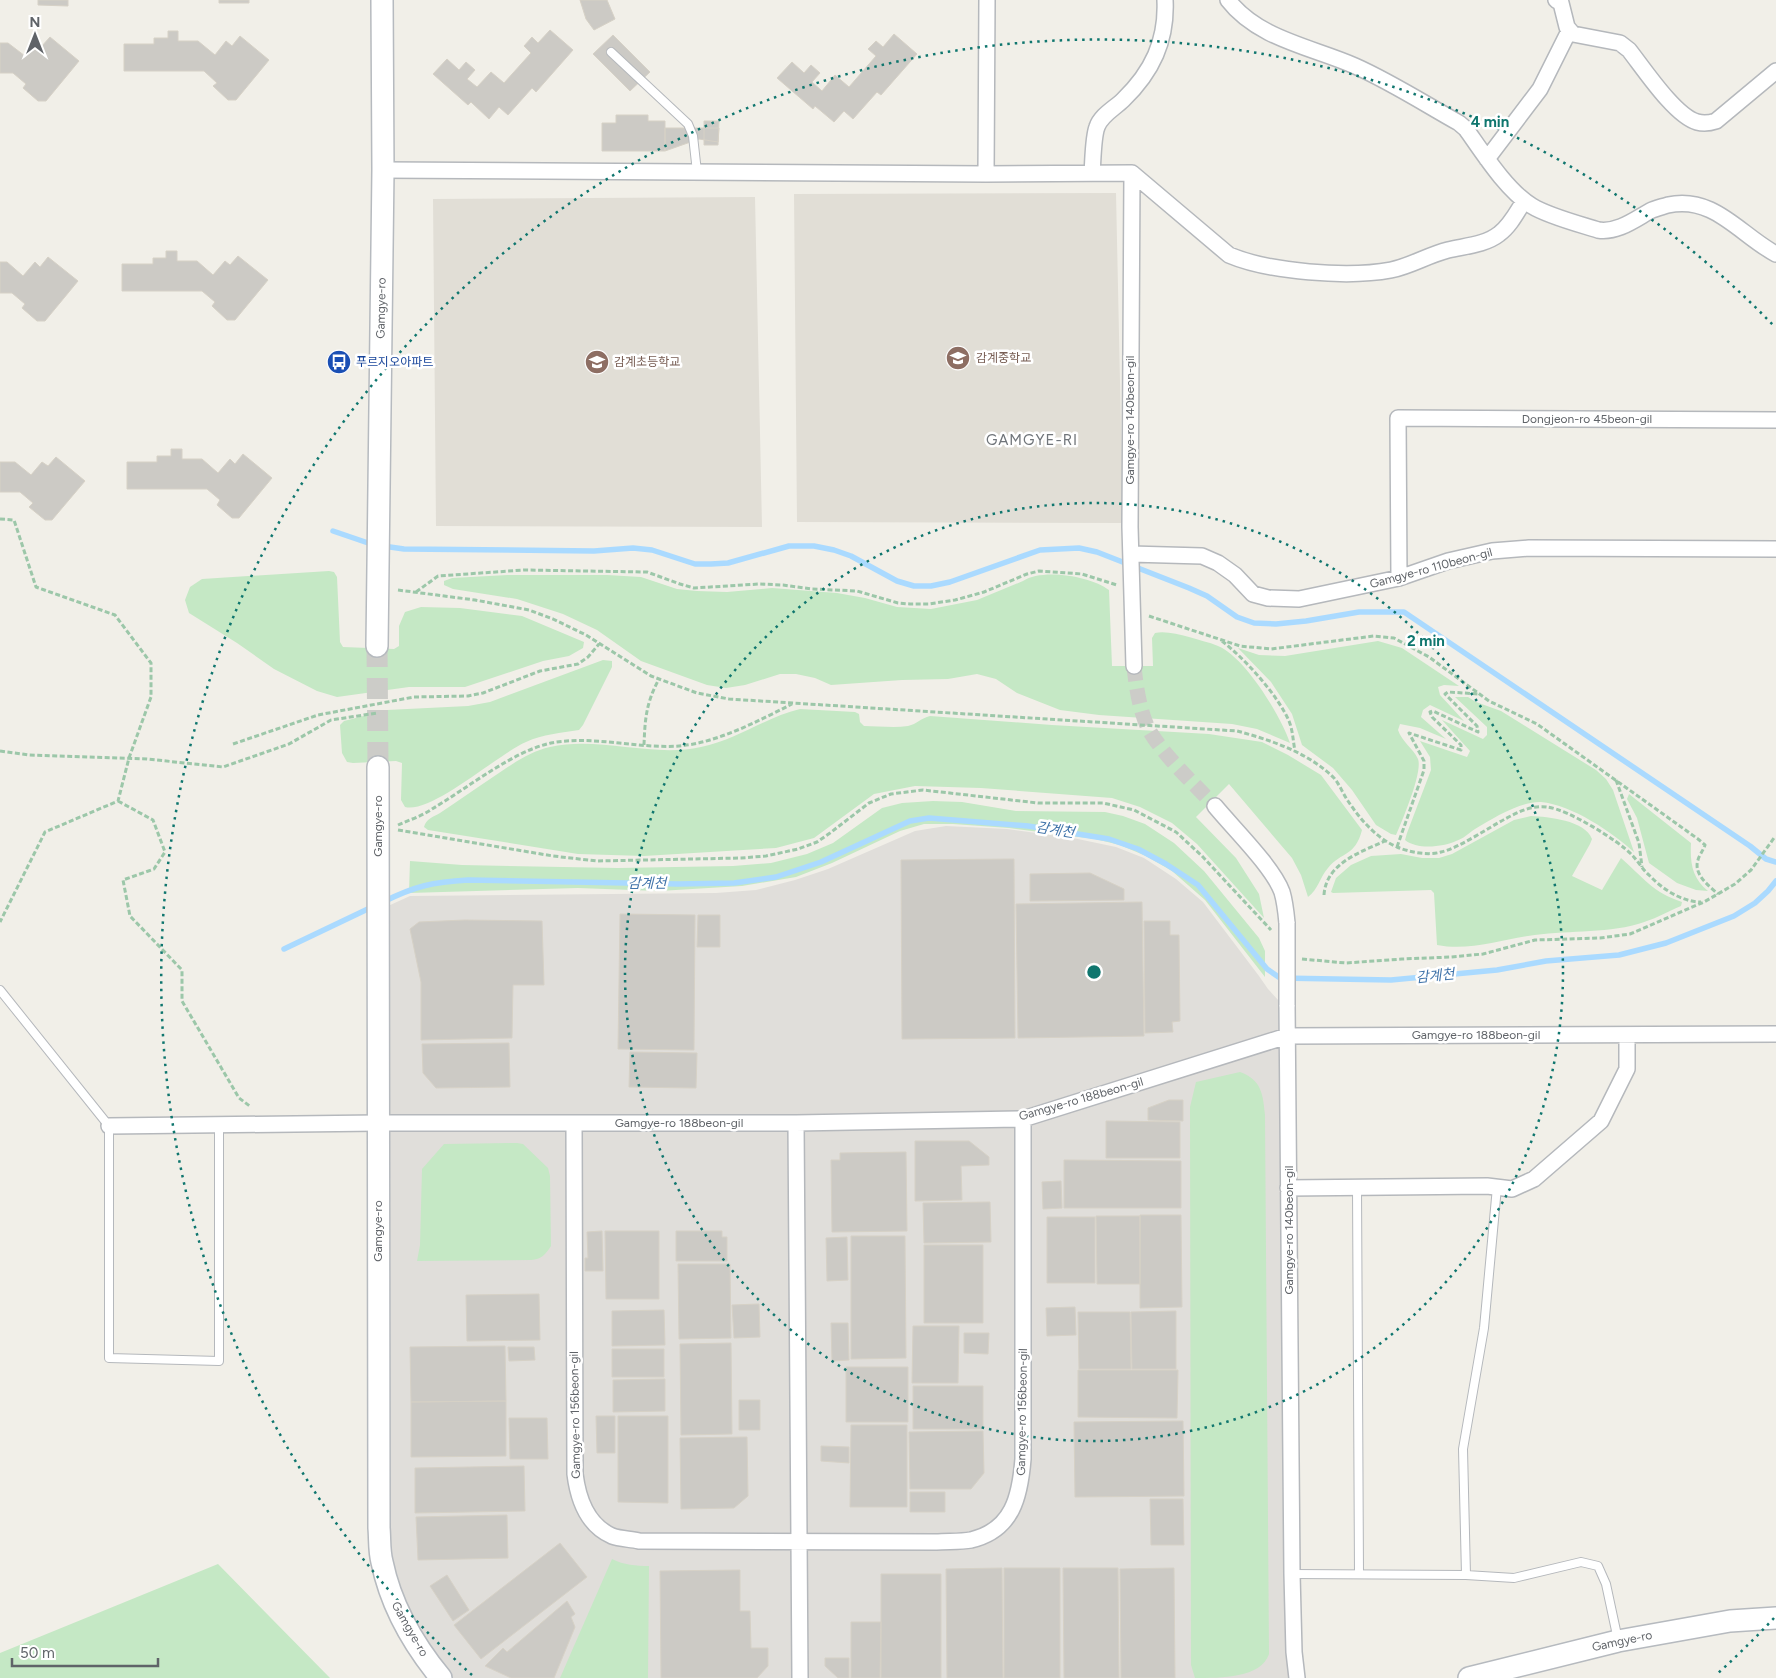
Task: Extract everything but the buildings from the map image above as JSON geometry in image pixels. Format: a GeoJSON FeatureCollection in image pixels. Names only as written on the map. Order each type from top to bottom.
{"type":"FeatureCollection","features":[{"type":"Feature","properties":{"kind":"main road","name":"Gamgye-ro"},"geometry":{"type":"LineString","coordinates":[[377,646],[383,170],[382,0]]}},
{"type":"Feature","properties":{"kind":"main road","name":"Gamgye-ro"},"geometry":{"type":"LineString","coordinates":[[378,767],[378,1487],[381,1560],[388,1589],[397,1610],[416,1644],[441,1678]]}},
{"type":"Feature","properties":{"kind":"main road","name":"Gamgye-ro"},"geometry":{"type":"LineString","coordinates":[[1470,1678],[1618,1641],[1730,1621],[1776,1618]]}},
{"type":"Feature","properties":{"kind":"street"},"geometry":{"type":"LineString","coordinates":[[986,174],[987,0]]}},
{"type":"Feature","properties":{"kind":"street"},"geometry":{"type":"LineString","coordinates":[[1092,173],[1096,128],[1103,117],[1123,100],[1146,75],[1160,42],[1164,24],[1165,0]]}},
{"type":"Feature","properties":{"kind":"street"},"geometry":{"type":"LineString","coordinates":[[1228,0],[1251,22],[1274,35],[1355,66],[1459,123],[1466,129],[1487,159],[1524,201],[1534,208],[1608,232],[1655,208],[1680,203],[1701,205],[1719,214],[1762,247],[1776,254]]}},
{"type":"Feature","properties":{"kind":"street"},"geometry":{"type":"LineString","coordinates":[[1556,0],[1561,3],[1569,31],[1573,34],[1620,43],[1629,50],[1678,112],[1696,122],[1706,124],[1716,121],[1776,72]]}},
{"type":"Feature","properties":{"kind":"street"},"geometry":{"type":"LineString","coordinates":[[1487,159],[1540,89],[1569,31]]}},
{"type":"Feature","properties":{"kind":"street"},"geometry":{"type":"LineString","coordinates":[[383,170],[986,174],[1132,173],[1229,255],[1246,262],[1310,272],[1373,273],[1392,270],[1448,250],[1492,239],[1508,225],[1524,201]]}},
{"type":"Feature","properties":{"kind":"street","name":"Gamgye-ro 140beon-gil"},"geometry":{"type":"LineString","coordinates":[[1132,173],[1130,527],[1134,666]]}},
{"type":"Feature","properties":{"kind":"street","name":"Dongjeon-ro 45beon-gil"},"geometry":{"type":"LineString","coordinates":[[1399,578],[1398,418],[1776,420]]}},
{"type":"Feature","properties":{"kind":"street","name":"Gamgye-ro 110beon-gil"},"geometry":{"type":"LineString","coordinates":[[1131,554],[1202,556],[1218,563],[1235,575],[1253,594],[1268,598],[1298,599],[1399,578],[1448,561],[1492,550],[1519,548],[1776,549]]}},
{"type":"Feature","properties":{"kind":"street","name":"Gamgye-ro 140beon-gil"},"geometry":{"type":"LineString","coordinates":[[1214,806],[1271,873],[1282,891],[1286,908],[1292,1574],[1294,1652],[1297,1678]]}},
{"type":"Feature","properties":{"kind":"street","name":"Gamgye-ro 188beon-gil"},"geometry":{"type":"LineString","coordinates":[[109,1126],[796,1123],[1023,1119],[1287,1036],[1776,1034]]}},
{"type":"Feature","properties":{"kind":"street"},"geometry":{"type":"LineString","coordinates":[[1288,1188],[1497,1187],[1512,1189],[1534,1179],[1601,1121],[1627,1069],[1627,1035]]}},
{"type":"Feature","properties":{"kind":"street","name":"Gamgye-ro 156beon-gil"},"geometry":{"type":"LineString","coordinates":[[574,1123],[575,1474],[580,1499],[585,1510],[604,1531],[613,1536],[639,1541],[799,1542],[970,1540],[987,1534],[1002,1524],[1011,1511],[1020,1487],[1023,1459],[1023,1119]]}},
{"type":"Feature","properties":{"kind":"street"},"geometry":{"type":"LineString","coordinates":[[796,1123],[800,1678]]}},
{"type":"Feature","properties":{"kind":"lane"},"geometry":{"type":"LineString","coordinates":[[611,52],[688,124],[693,136],[697,172]]}},
{"type":"Feature","properties":{"kind":"lane"},"geometry":{"type":"LineString","coordinates":[[0,990],[109,1126],[109,1358],[220,1361],[219,1126]]}},
{"type":"Feature","properties":{"kind":"lane"},"geometry":{"type":"LineString","coordinates":[[1357,1187],[1359,1574]]}},
{"type":"Feature","properties":{"kind":"lane"},"geometry":{"type":"LineString","coordinates":[[1466,1575],[1463,1449],[1484,1328],[1497,1187]]}},
{"type":"Feature","properties":{"kind":"lane"},"geometry":{"type":"LineString","coordinates":[[1292,1574],[1466,1575],[1514,1578],[1581,1562],[1598,1566],[1606,1584],[1618,1641]]}},
{"type":"Feature","properties":{"kind":"path"},"geometry":{"type":"LineString","coordinates":[[0,519],[14,520],[36,587],[115,615],[151,663],[151,697],[129,758],[118,800]]}},
{"type":"Feature","properties":{"kind":"path"},"geometry":{"type":"LineString","coordinates":[[416,592],[438,576],[524,570],[647,572],[694,588],[783,585],[857,592],[910,604],[929,604],[956,600],[984,592],[1039,571],[1082,574],[1131,590]]}},
{"type":"Feature","properties":{"kind":"path"},"geometry":{"type":"LineString","coordinates":[[378,590],[416,592],[529,610],[586,635],[633,666],[659,679],[697,693],[729,699],[1224,730],[1254,736],[1307,757],[1335,780],[1359,818],[1370,829],[1397,847],[1415,852],[1441,852],[1517,812],[1537,807],[1548,807],[1558,809],[1575,817],[1616,841],[1632,855],[1650,877],[1682,898],[1691,902],[1704,902]]}},
{"type":"Feature","properties":{"kind":"path"},"geometry":{"type":"LineString","coordinates":[[1132,615],[1148,616],[1240,646],[1271,649],[1374,636],[1394,638],[1429,656],[1480,694],[1537,724],[1703,842],[1705,845],[1698,859],[1698,870],[1705,882],[1718,894]]}},
{"type":"Feature","properties":{"kind":"path"},"geometry":{"type":"LineString","coordinates":[[1220,639],[1244,661],[1282,708],[1289,721],[1296,752]]}},
{"type":"Feature","properties":{"kind":"path"},"geometry":{"type":"LineString","coordinates":[[232,744],[318,715],[414,696],[468,696],[483,693],[540,671],[578,664],[588,657],[599,644]]}},
{"type":"Feature","properties":{"kind":"path"},"geometry":{"type":"LineString","coordinates":[[644,745],[647,705],[650,694],[659,679]]}},
{"type":"Feature","properties":{"kind":"path"},"geometry":{"type":"LineString","coordinates":[[1397,847],[1424,770],[1424,761],[1409,733],[1461,750],[1461,745],[1432,717],[1430,712],[1433,711],[1478,732],[1479,728],[1445,694],[1448,692],[1480,694]]}},
{"type":"Feature","properties":{"kind":"path"},"geometry":{"type":"LineString","coordinates":[[793,704],[754,723],[696,743],[678,746],[574,741],[536,747],[510,760],[431,811],[391,828],[439,838],[597,861],[741,858],[766,856],[798,849],[817,842],[868,802],[891,794],[912,790],[1038,804],[1103,803],[1134,810],[1176,832],[1202,856],[1272,931],[1287,951],[1302,959],[1346,963],[1483,954],[1535,940],[1600,938],[1630,934],[1704,902],[1736,884],[1751,870],[1774,838]]}},
{"type":"Feature","properties":{"kind":"path"},"geometry":{"type":"LineString","coordinates":[[0,750],[29,755],[148,759],[223,767],[289,744],[331,720],[377,713]]}},
{"type":"Feature","properties":{"kind":"path"},"geometry":{"type":"LineString","coordinates":[[1616,780],[1640,843],[1642,868]]}},
{"type":"Feature","properties":{"kind":"path"},"geometry":{"type":"LineString","coordinates":[[0,922],[45,832],[118,800]]}},
{"type":"Feature","properties":{"kind":"path"},"geometry":{"type":"LineString","coordinates":[[118,800],[153,820],[164,852],[154,868],[123,880],[130,916],[182,970],[182,1001],[239,1098],[275,1125]]}},
{"type":"Feature","properties":{"kind":"path"},"geometry":{"type":"LineString","coordinates":[[1324,895],[1327,882],[1337,867],[1346,860],[1385,840]]}},
{"type":"Feature","properties":{"kind":"shaded area","name":"감계중학교"},"geometry":{"type":"Polygon","coordinates":[[[1116,193],[1123,523],[797,522],[794,194],[1116,193]]]}},
{"type":"Feature","properties":{"kind":"shaded area","name":"감계초등학교"},"geometry":{"type":"Polygon","coordinates":[[[755,197],[762,527],[436,526],[433,199],[755,197]]]}},
{"type":"Feature","properties":{"kind":"shaded area"},"geometry":{"type":"Polygon","coordinates":[[[946,826],[1007,829],[1073,838],[1116,847],[1144,858],[1176,879],[1203,902],[1268,989],[1279,1001],[1287,1005],[1297,1678],[441,1678],[388,1589],[388,906],[410,896],[716,893],[756,890],[828,869],[915,831],[946,826]]]}},
{"type":"Feature","properties":{"kind":"green space"},"geometry":{"type":"Polygon","coordinates":[[[334,572],[337,577],[340,642],[343,647],[394,649],[399,646],[399,626],[405,612],[421,607],[460,608],[522,616],[584,642],[583,648],[569,656],[543,661],[465,687],[409,687],[337,697],[317,691],[274,669],[189,613],[185,600],[190,587],[202,579],[334,572]]]}},
{"type":"Feature","properties":{"kind":"green space"},"geometry":{"type":"Polygon","coordinates":[[[1054,574],[1066,575],[1091,581],[1109,590],[1112,666],[1153,666],[1152,638],[1155,633],[1176,634],[1218,646],[1239,662],[1261,688],[1279,718],[1290,743],[1257,729],[1232,724],[1099,715],[1060,710],[1017,693],[996,679],[977,674],[948,679],[831,685],[815,678],[796,674],[780,674],[745,685],[726,688],[707,685],[641,661],[597,630],[563,614],[517,599],[453,589],[444,585],[444,581],[452,578],[508,575],[641,577],[677,589],[727,592],[772,588],[837,593],[897,607],[931,609],[977,600],[1031,577],[1054,574]]]}},
{"type":"Feature","properties":{"kind":"green space"},"geometry":{"type":"Polygon","coordinates":[[[1378,641],[1402,648],[1459,686],[1444,685],[1438,687],[1440,695],[1464,721],[1430,705],[1423,710],[1421,717],[1446,739],[1420,728],[1400,724],[1398,730],[1416,755],[1419,765],[1411,797],[1396,835],[1376,825],[1352,790],[1333,768],[1302,745],[1292,714],[1271,682],[1238,648],[1259,655],[1285,656],[1378,641]]]}},
{"type":"Feature","properties":{"kind":"green space"},"geometry":{"type":"Polygon","coordinates":[[[603,660],[612,661],[612,667],[579,730],[532,739],[448,793],[417,807],[405,807],[401,800],[402,763],[396,761],[347,762],[342,753],[340,725],[344,721],[387,710],[468,706],[490,702],[603,660]]]}},
{"type":"Feature","properties":{"kind":"green space"},"geometry":{"type":"Polygon","coordinates":[[[1455,697],[1468,697],[1501,711],[1596,770],[1606,779],[1613,790],[1634,852],[1615,836],[1578,814],[1566,808],[1541,802],[1525,804],[1507,811],[1451,843],[1423,846],[1405,840],[1431,770],[1430,757],[1420,741],[1467,757],[1470,751],[1442,720],[1483,739],[1487,735],[1487,727],[1455,697]]]}},
{"type":"Feature","properties":{"kind":"green space"},"geometry":{"type":"Polygon","coordinates":[[[800,709],[855,712],[859,714],[860,722],[864,726],[908,726],[930,716],[1209,734],[1262,742],[1321,775],[1362,830],[1356,845],[1328,868],[1314,891],[1308,897],[1301,875],[1292,858],[1229,784],[1196,817],[1236,858],[1259,894],[1264,918],[1197,844],[1172,823],[1140,807],[1112,798],[981,788],[915,786],[874,794],[814,838],[776,848],[644,856],[578,854],[428,830],[424,827],[430,818],[506,768],[542,749],[569,744],[587,744],[682,750],[714,744],[775,717],[800,709]]]}},
{"type":"Feature","properties":{"kind":"green space"},"geometry":{"type":"Polygon","coordinates":[[[1629,794],[1691,843],[1693,870],[1698,881],[1708,891],[1696,890],[1677,883],[1649,863],[1637,818],[1627,799],[1629,794]]]}},
{"type":"Feature","properties":{"kind":"green space"},"geometry":{"type":"Polygon","coordinates":[[[962,802],[1016,811],[1105,812],[1145,824],[1174,843],[1204,871],[1259,938],[1265,951],[1265,977],[1205,900],[1172,871],[1146,856],[1120,845],[1095,839],[1009,828],[924,824],[900,831],[832,863],[796,877],[742,886],[659,891],[578,888],[409,893],[410,861],[462,865],[618,868],[733,866],[771,863],[807,854],[833,843],[882,808],[902,803],[962,802]]]}},
{"type":"Feature","properties":{"kind":"green space"},"geometry":{"type":"Polygon","coordinates":[[[1531,816],[1565,821],[1582,828],[1588,833],[1592,839],[1572,876],[1602,890],[1621,858],[1656,889],[1682,902],[1681,906],[1649,920],[1625,927],[1597,931],[1542,934],[1482,945],[1448,947],[1437,945],[1434,893],[1431,890],[1331,892],[1336,878],[1351,865],[1371,856],[1401,854],[1422,858],[1439,858],[1452,854],[1514,820],[1531,816]]]}},
{"type":"Feature","properties":{"kind":"green space"},"geometry":{"type":"Polygon","coordinates":[[[1240,1072],[1253,1079],[1260,1089],[1265,1115],[1269,1654],[1265,1662],[1249,1672],[1228,1677],[1195,1678],[1191,1665],[1190,1107],[1196,1082],[1240,1072]]]}},
{"type":"Feature","properties":{"kind":"green space"},"geometry":{"type":"Polygon","coordinates":[[[444,1144],[523,1144],[548,1168],[550,1176],[551,1246],[547,1252],[541,1258],[531,1260],[417,1261],[420,1245],[422,1169],[444,1144]]]}},
{"type":"Feature","properties":{"kind":"green space"},"geometry":{"type":"Polygon","coordinates":[[[612,1559],[630,1565],[649,1566],[648,1678],[560,1678],[612,1559]]]}},
{"type":"Feature","properties":{"kind":"green space"},"geometry":{"type":"Polygon","coordinates":[[[218,1564],[330,1678],[0,1678],[0,1653],[218,1564]]]}},
{"type":"Feature","properties":{"kind":"waterway"},"geometry":{"type":"LineString","coordinates":[[333,531],[374,545]]}},
{"type":"Feature","properties":{"kind":"waterway"},"geometry":{"type":"LineString","coordinates":[[383,546],[404,549],[594,551],[633,548],[652,550],[695,564],[728,563],[789,546],[814,546],[851,556],[897,581],[914,586],[931,586],[950,582],[1040,550],[1079,548],[1097,552],[1189,588],[1207,596],[1237,617],[1254,623],[1276,624],[1306,621],[1359,612],[1404,612],[1750,846],[1766,859],[1776,862]]}},
{"type":"Feature","properties":{"kind":"waterway","name":"감계천"},"geometry":{"type":"LineString","coordinates":[[383,902],[424,886],[468,880],[678,884],[734,883],[776,877],[821,862],[910,821],[929,818],[1028,826],[1109,839],[1138,849],[1166,864],[1198,885],[1267,969],[1280,978],[1391,980],[1497,970],[1546,961],[1619,955],[1666,943],[1734,916],[1755,903],[1776,881]]}},
{"type":"Feature","properties":{"kind":"waterway","name":"감계천"},"geometry":{"type":"LineString","coordinates":[[284,949],[372,907]]}},
{"type":"Feature","properties":{"kind":"tunnel"},"geometry":{"type":"LineString","coordinates":[[377,646],[378,767]]}},
{"type":"Feature","properties":{"kind":"tunnel"},"geometry":{"type":"LineString","coordinates":[[1134,666],[1137,689],[1147,726],[1178,768],[1215,806]]}},
{"type":"Feature","properties":{"kind":"place","name":"감계중학교"},"geometry":{"type":"Point","coordinates":[958,358]}},
{"type":"Feature","properties":{"kind":"place","name":"푸르지오아파트"},"geometry":{"type":"Point","coordinates":[339,362]}},
{"type":"Feature","properties":{"kind":"place","name":"감계초등학교"},"geometry":{"type":"Point","coordinates":[597,362]}},
{"type":"Feature","properties":{"kind":"district","name":"GAMGYE-RI"},"geometry":{"type":"Point","coordinates":[1032,440]}}]}
